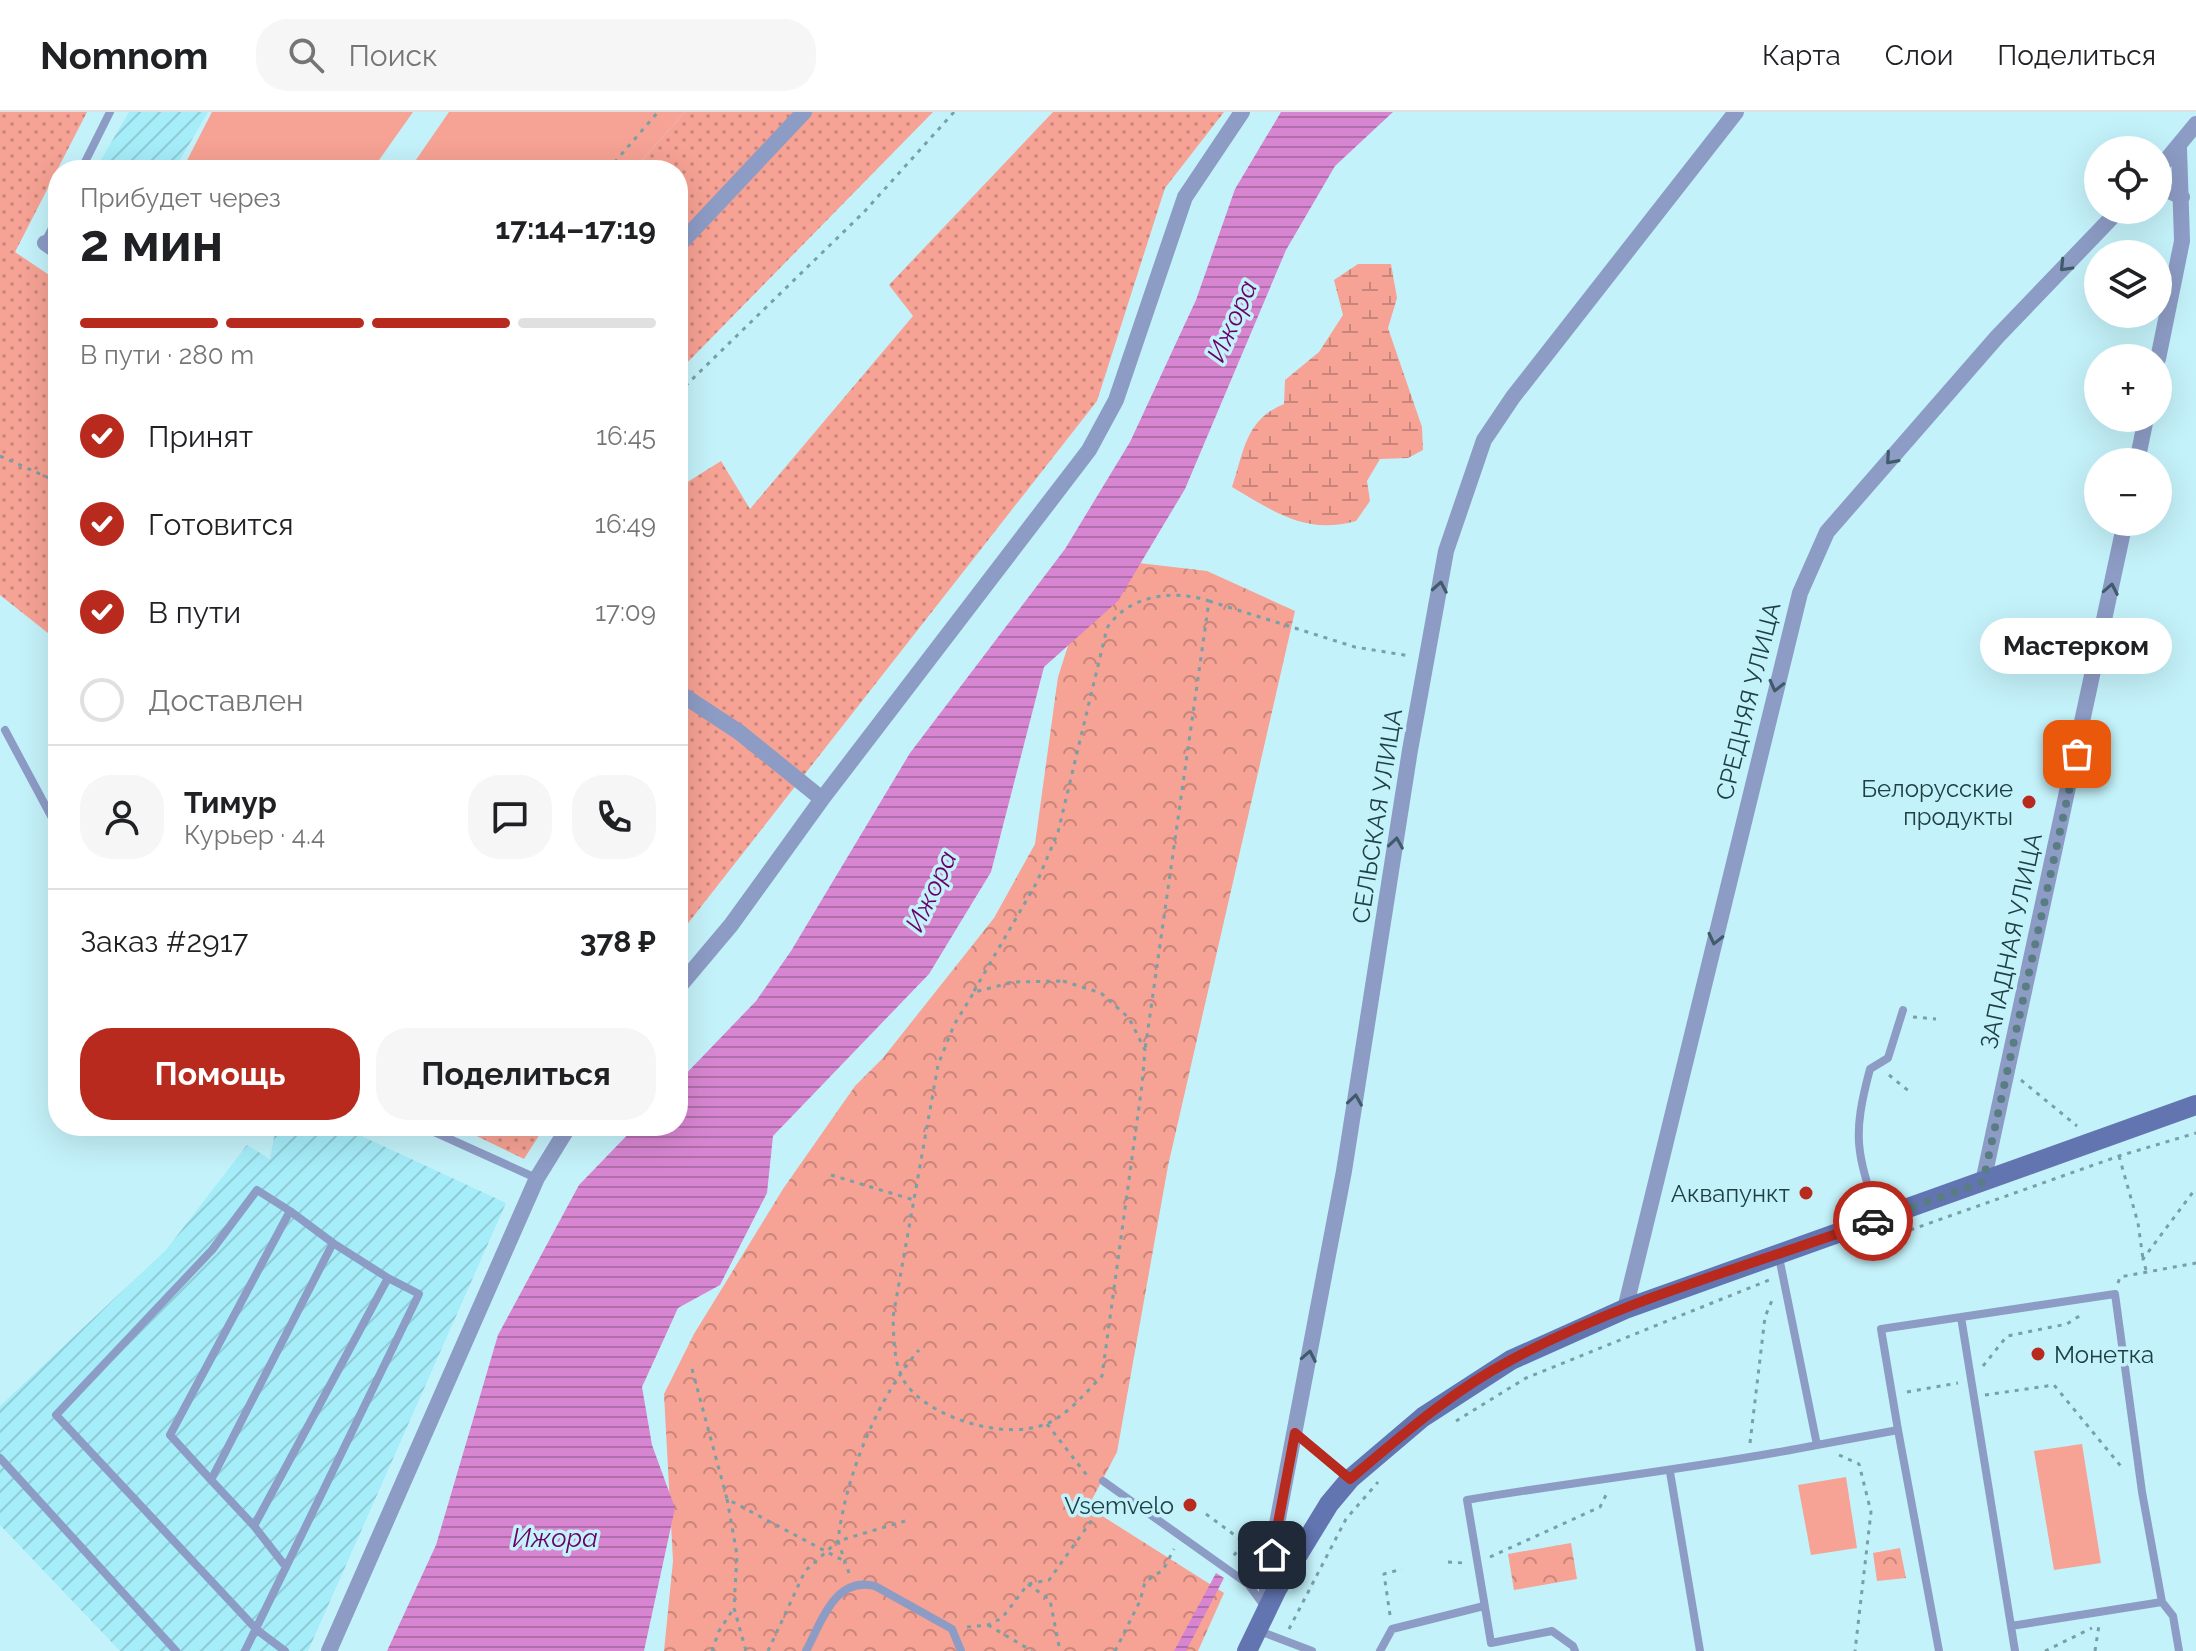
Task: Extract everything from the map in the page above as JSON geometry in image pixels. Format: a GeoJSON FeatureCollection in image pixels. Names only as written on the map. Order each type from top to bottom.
{"type":"FeatureCollection","features":[{"type":"Feature","properties":{"kind":"main road"},"geometry":{"type":"LineString","coordinates":[[1247,1651],[1266,1611],[1329,1504],[1350,1479],[1423,1417],[1511,1360],[1625,1309],[1781,1265],[1880,1219],[2196,1105]]}},
{"type":"Feature","properties":{"kind":"street"},"geometry":{"type":"LineString","coordinates":[[688,235],[804,112]]}},
{"type":"Feature","properties":{"kind":"street"},"geometry":{"type":"LineString","coordinates":[[688,976],[731,925],[822,799],[1089,450],[1116,400],[1185,197],[1242,112]]}},
{"type":"Feature","properties":{"kind":"street","name":"СЕЛЬСКАЯ УЛИЦА"},"geometry":{"type":"LineString","coordinates":[[1266,1611],[1268,1571],[1344,1171],[1446,551],[1484,440],[1513,397],[1736,112]]}},
{"type":"Feature","properties":{"kind":"street"},"geometry":{"type":"LineString","coordinates":[[2172,155],[2196,124]]}},
{"type":"Feature","properties":{"kind":"street"},"geometry":{"type":"LineString","coordinates":[[2161,344],[2182,241],[2179,148]]}},
{"type":"Feature","properties":{"kind":"street"},"geometry":{"type":"LineString","coordinates":[[2172,192],[2182,197]]}},
{"type":"Feature","properties":{"kind":"street","name":"СРЕДНЯЯ УЛИЦА"},"geometry":{"type":"LineString","coordinates":[[1625,1309],[1796,609],[1827,532],[1997,337],[2106,224]]}},
{"type":"Feature","properties":{"kind":"street","name":"ЗАПАДНАЯ УЛИЦА"},"geometry":{"type":"LineString","coordinates":[[1983,1182],[2122,536]]}},
{"type":"Feature","properties":{"kind":"street"},"geometry":{"type":"LineString","coordinates":[[688,699],[739,732],[822,799]]}},
{"type":"Feature","properties":{"kind":"street"},"geometry":{"type":"LineString","coordinates":[[329,1651],[537,1178],[563,1136]]}},
{"type":"Feature","properties":{"kind":"lane"},"geometry":{"type":"LineString","coordinates":[[86,160],[110,112]]}},
{"type":"Feature","properties":{"kind":"lane"},"geometry":{"type":"LineString","coordinates":[[5,730],[48,810]]}},
{"type":"Feature","properties":{"kind":"lane"},"geometry":{"type":"LineString","coordinates":[[1880,1219],[1857,1143],[1857,1117],[1870,1069],[1888,1058],[1902,1013]]}},
{"type":"Feature","properties":{"kind":"lane"},"geometry":{"type":"LineString","coordinates":[[443,1136],[537,1178]]}},
{"type":"Feature","properties":{"kind":"lane"},"geometry":{"type":"LineString","coordinates":[[245,1651],[257,1630],[419,1294],[333,1243],[257,1190],[212,1250],[56,1415],[257,1630],[285,1651]]}},
{"type":"Feature","properties":{"kind":"lane"},"geometry":{"type":"LineString","coordinates":[[286,1567],[254,1526],[170,1435],[290,1211]]}},
{"type":"Feature","properties":{"kind":"lane"},"geometry":{"type":"LineString","coordinates":[[211,1480],[333,1243]]}},
{"type":"Feature","properties":{"kind":"lane"},"geometry":{"type":"LineString","coordinates":[[1781,1265],[1817,1445]]}},
{"type":"Feature","properties":{"kind":"lane"},"geometry":{"type":"LineString","coordinates":[[254,1526],[388,1278]]}},
{"type":"Feature","properties":{"kind":"lane"},"geometry":{"type":"LineString","coordinates":[[1939,1651],[1881,1329],[2115,1294],[2142,1492],[2162,1602],[2173,1616],[2179,1651]]}},
{"type":"Feature","properties":{"kind":"lane"},"geometry":{"type":"LineString","coordinates":[[1961,1317],[2015,1651]]}},
{"type":"Feature","properties":{"kind":"lane"},"geometry":{"type":"LineString","coordinates":[[1575,1651],[1573,1646],[1552,1631],[1491,1643],[1467,1500],[1617,1475],[1670,1472],[1898,1430]]}},
{"type":"Feature","properties":{"kind":"lane"},"geometry":{"type":"LineString","coordinates":[[1295,1433],[1350,1479]]}},
{"type":"Feature","properties":{"kind":"lane"},"geometry":{"type":"LineString","coordinates":[[0,1458],[176,1651]]}},
{"type":"Feature","properties":{"kind":"lane"},"geometry":{"type":"LineString","coordinates":[[1670,1472],[1700,1651]]}},
{"type":"Feature","properties":{"kind":"lane"},"geometry":{"type":"LineString","coordinates":[[1103,1481],[1248,1584],[1266,1611]]}},
{"type":"Feature","properties":{"kind":"lane"},"geometry":{"type":"LineString","coordinates":[[806,1651],[832,1602],[852,1584],[875,1586],[952,1629],[961,1651]]}},
{"type":"Feature","properties":{"kind":"lane"},"geometry":{"type":"LineString","coordinates":[[2011,1626],[2162,1602]]}},
{"type":"Feature","properties":{"kind":"lane"},"geometry":{"type":"LineString","coordinates":[[1380,1651],[1392,1629],[1484,1606]]}},
{"type":"Feature","properties":{"kind":"lane"},"geometry":{"type":"LineString","coordinates":[[1256,1630],[1312,1651]]}},
{"type":"Feature","properties":{"kind":"path"},"geometry":{"type":"LineString","coordinates":[[617,160],[658,112]]}},
{"type":"Feature","properties":{"kind":"path"},"geometry":{"type":"LineString","coordinates":[[688,383],[864,212],[954,112]]}},
{"type":"Feature","properties":{"kind":"path"},"geometry":{"type":"LineString","coordinates":[[0,456],[48,478]]}},
{"type":"Feature","properties":{"kind":"path"},"geometry":{"type":"LineString","coordinates":[[1209,601],[1102,1376],[1046,1424],[1011,1430],[937,1410],[909,1387],[900,1371],[893,1317],[938,1065],[954,1025],[1037,882],[1058,832],[1107,628],[1117,612],[1170,593],[1209,601],[1355,647],[1427,658]]}},
{"type":"Feature","properties":{"kind":"path"},"geometry":{"type":"LineString","coordinates":[[974,992],[1014,982],[1063,981],[1101,993],[1129,1018],[1145,1050]]}},
{"type":"Feature","properties":{"kind":"path"},"geometry":{"type":"LineString","coordinates":[[1902,1013],[1936,1019]]}},
{"type":"Feature","properties":{"kind":"path"},"geometry":{"type":"LineString","coordinates":[[1876,1065],[1910,1092]]}},
{"type":"Feature","properties":{"kind":"path"},"geometry":{"type":"LineString","coordinates":[[2021,1080],[2077,1126]]}},
{"type":"Feature","properties":{"kind":"path"},"geometry":{"type":"LineString","coordinates":[[1871,1244],[2119,1156],[2196,1133]]}},
{"type":"Feature","properties":{"kind":"path"},"geometry":{"type":"LineString","coordinates":[[2119,1156],[2138,1223],[2146,1270]]}},
{"type":"Feature","properties":{"kind":"path"},"geometry":{"type":"LineString","coordinates":[[831,1175],[914,1200]]}},
{"type":"Feature","properties":{"kind":"path"},"geometry":{"type":"LineString","coordinates":[[2143,1259],[2196,1188]]}},
{"type":"Feature","properties":{"kind":"path"},"geometry":{"type":"LineString","coordinates":[[1891,1395],[1972,1380],[2007,1336],[2067,1324],[2115,1294],[2120,1277],[2196,1263]]}},
{"type":"Feature","properties":{"kind":"path"},"geometry":{"type":"LineString","coordinates":[[1449,1425],[1526,1378],[1781,1265]]}},
{"type":"Feature","properties":{"kind":"path"},"geometry":{"type":"LineString","coordinates":[[1748,1459],[1765,1317],[1781,1265]]}},
{"type":"Feature","properties":{"kind":"path"},"geometry":{"type":"LineString","coordinates":[[852,1584],[838,1541],[843,1499],[884,1398],[900,1371],[919,1350]]}},
{"type":"Feature","properties":{"kind":"path"},"geometry":{"type":"LineString","coordinates":[[692,1369],[727,1499],[737,1555],[734,1608],[746,1651]]}},
{"type":"Feature","properties":{"kind":"path"},"geometry":{"type":"LineString","coordinates":[[1974,1396],[2054,1385],[2142,1492]]}},
{"type":"Feature","properties":{"kind":"path"},"geometry":{"type":"LineString","coordinates":[[1817,1445],[1859,1464],[1871,1512],[1855,1651]]}},
{"type":"Feature","properties":{"kind":"path"},"geometry":{"type":"LineString","coordinates":[[1477,1564],[1600,1507],[1617,1475]]}},
{"type":"Feature","properties":{"kind":"path"},"geometry":{"type":"LineString","coordinates":[[1284,1640],[1346,1519],[1380,1480]]}},
{"type":"Feature","properties":{"kind":"path"},"geometry":{"type":"LineString","coordinates":[[952,1629],[988,1625],[1002,1618],[1028,1584],[1049,1580],[1080,1542],[1109,1496]]}},
{"type":"Feature","properties":{"kind":"path"},"geometry":{"type":"LineString","coordinates":[[727,1499],[846,1562]]}},
{"type":"Feature","properties":{"kind":"path"},"geometry":{"type":"LineString","coordinates":[[1206,1514],[1244,1542],[1227,1564]]}},
{"type":"Feature","properties":{"kind":"path"},"geometry":{"type":"LineString","coordinates":[[768,1651],[805,1571],[838,1541],[905,1521]]}},
{"type":"Feature","properties":{"kind":"path"},"geometry":{"type":"LineString","coordinates":[[1115,1651],[1140,1601],[1145,1582],[1163,1570],[1178,1542]]}},
{"type":"Feature","properties":{"kind":"path"},"geometry":{"type":"LineString","coordinates":[[1392,1629],[1384,1574],[1402,1569]]}},
{"type":"Feature","properties":{"kind":"path"},"geometry":{"type":"LineString","coordinates":[[1028,1584],[1050,1600],[1060,1651]]}},
{"type":"Feature","properties":{"kind":"path"},"geometry":{"type":"LineString","coordinates":[[712,1651],[719,1631],[734,1608]]}},
{"type":"Feature","properties":{"kind":"path"},"geometry":{"type":"LineString","coordinates":[[2045,1651],[2099,1625],[2120,1608]]}},
{"type":"Feature","properties":{"kind":"path"},"geometry":{"type":"LineString","coordinates":[[988,1625],[1032,1651]]}},
{"type":"Feature","properties":{"kind":"path"},"geometry":{"type":"LineString","coordinates":[[2095,1651],[2099,1625]]}},
{"type":"Feature","properties":{"kind":"shaded area"},"geometry":{"type":"Polygon","coordinates":[[[129,112],[208,112],[180,160],[101,160],[129,112]]]}},
{"type":"Feature","properties":{"kind":"shaded area"},"geometry":{"type":"Polygon","coordinates":[[[274,1136],[362,1136],[506,1203],[308,1651],[120,1651],[0,1525],[0,1406],[166,1250],[247,1145],[270,1159],[274,1136]]]}},
{"type":"Feature","properties":{"kind":"green space"},"geometry":{"type":"Polygon","coordinates":[[[0,112],[87,112],[62,160],[48,160],[48,188],[15,252],[48,274],[48,633],[0,595],[0,112]]]}},
{"type":"Feature","properties":{"kind":"green space"},"geometry":{"type":"Polygon","coordinates":[[[212,112],[413,112],[379,160],[187,160],[212,112]]]}},
{"type":"Feature","properties":{"kind":"green space"},"geometry":{"type":"Polygon","coordinates":[[[449,112],[685,112],[642,160],[416,160],[449,112]]]}},
{"type":"Feature","properties":{"kind":"green space"},"geometry":{"type":"Polygon","coordinates":[[[685,112],[933,112],[688,362],[688,160],[642,160],[685,112]]]}},
{"type":"Feature","properties":{"kind":"green space"},"geometry":{"type":"Polygon","coordinates":[[[1053,112],[1224,112],[1165,188],[1097,401],[688,923],[688,482],[721,461],[750,509],[913,316],[889,285],[1053,112]]]}},
{"type":"Feature","properties":{"kind":"green space"},"geometry":{"type":"Polygon","coordinates":[[[1358,264],[1391,264],[1397,298],[1388,328],[1422,427],[1423,450],[1408,458],[1380,459],[1367,481],[1370,501],[1356,521],[1338,525],[1306,523],[1291,519],[1232,487],[1243,450],[1254,428],[1271,411],[1284,404],[1285,380],[1319,352],[1343,315],[1334,280],[1358,264]]]}},
{"type":"Feature","properties":{"kind":"green space"},"geometry":{"type":"Polygon","coordinates":[[[1096,558],[1207,571],[1295,611],[1168,1166],[1117,1452],[1088,1507],[1224,1593],[1198,1651],[664,1651],[673,1561],[664,1394],[694,1334],[783,1189],[855,1086],[883,1058],[994,918],[1035,844],[1058,677],[1096,558]]]}},
{"type":"Feature","properties":{"kind":"green space"},"geometry":{"type":"Polygon","coordinates":[[[477,1136],[539,1136],[524,1159],[477,1136]]]}},
{"type":"Feature","properties":{"kind":"green space"},"geometry":{"type":"Polygon","coordinates":[[[2082,1444],[2101,1563],[2054,1570],[2034,1451],[2082,1444]]]}},
{"type":"Feature","properties":{"kind":"green space"},"geometry":{"type":"Polygon","coordinates":[[[1846,1477],[1857,1548],[1811,1555],[1798,1485],[1846,1477]]]}},
{"type":"Feature","properties":{"kind":"green space"},"geometry":{"type":"Polygon","coordinates":[[[1571,1543],[1577,1579],[1514,1590],[1508,1554],[1571,1543]]]}},
{"type":"Feature","properties":{"kind":"green space"},"geometry":{"type":"Polygon","coordinates":[[[1900,1548],[1906,1578],[1877,1581],[1873,1553],[1900,1548]]]}},
{"type":"Feature","properties":{"kind":"water","name":"Ижора"},"geometry":{"type":"Polygon","coordinates":[[[1281,112],[1393,112],[1335,166],[1286,250],[1185,489],[1118,601],[1044,667],[991,872],[929,974],[773,1136],[767,1193],[720,1285],[678,1308],[642,1387],[652,1445],[675,1508],[644,1651],[387,1651],[436,1545],[498,1335],[579,1185],[626,1136],[688,1136],[688,1072],[756,1001],[791,951],[910,753],[1065,549],[1130,442],[1196,300],[1235,189],[1281,112]]]}},
{"type":"Feature","properties":{"kind":"water"},"geometry":{"type":"Polygon","coordinates":[[[1216,1573],[1224,1578],[1186,1651],[1174,1651],[1216,1573]]]}},
{"type":"Feature","properties":{"kind":"way so far"},"geometry":{"type":"LineString","coordinates":[[1873,1221],[1983,1182],[2077,754]]}},
{"type":"Feature","properties":{"kind":"place","name":"Мастерком"},"geometry":{"type":"Point","coordinates":[2077,754]}},
{"type":"Feature","properties":{"kind":"place","name":"Белорусские продукты"},"geometry":{"type":"Point","coordinates":[2029,802]}},
{"type":"Feature","properties":{"kind":"place","name":"Аквапункт"},"geometry":{"type":"Point","coordinates":[1806,1193]}},
{"type":"Feature","properties":{"kind":"place","name":"Монетка"},"geometry":{"type":"Point","coordinates":[2038,1354]}},
{"type":"Feature","properties":{"kind":"place","name":"Vsemvelo"},"geometry":{"type":"Point","coordinates":[1190,1505]}},
{"type":"Feature","properties":{"kind":"route"},"geometry":{"type":"LineString","coordinates":[[1272,1555],[1295,1433],[1350,1479],[1423,1417],[1511,1360],[1625,1309],[1873,1221]]}}]}
